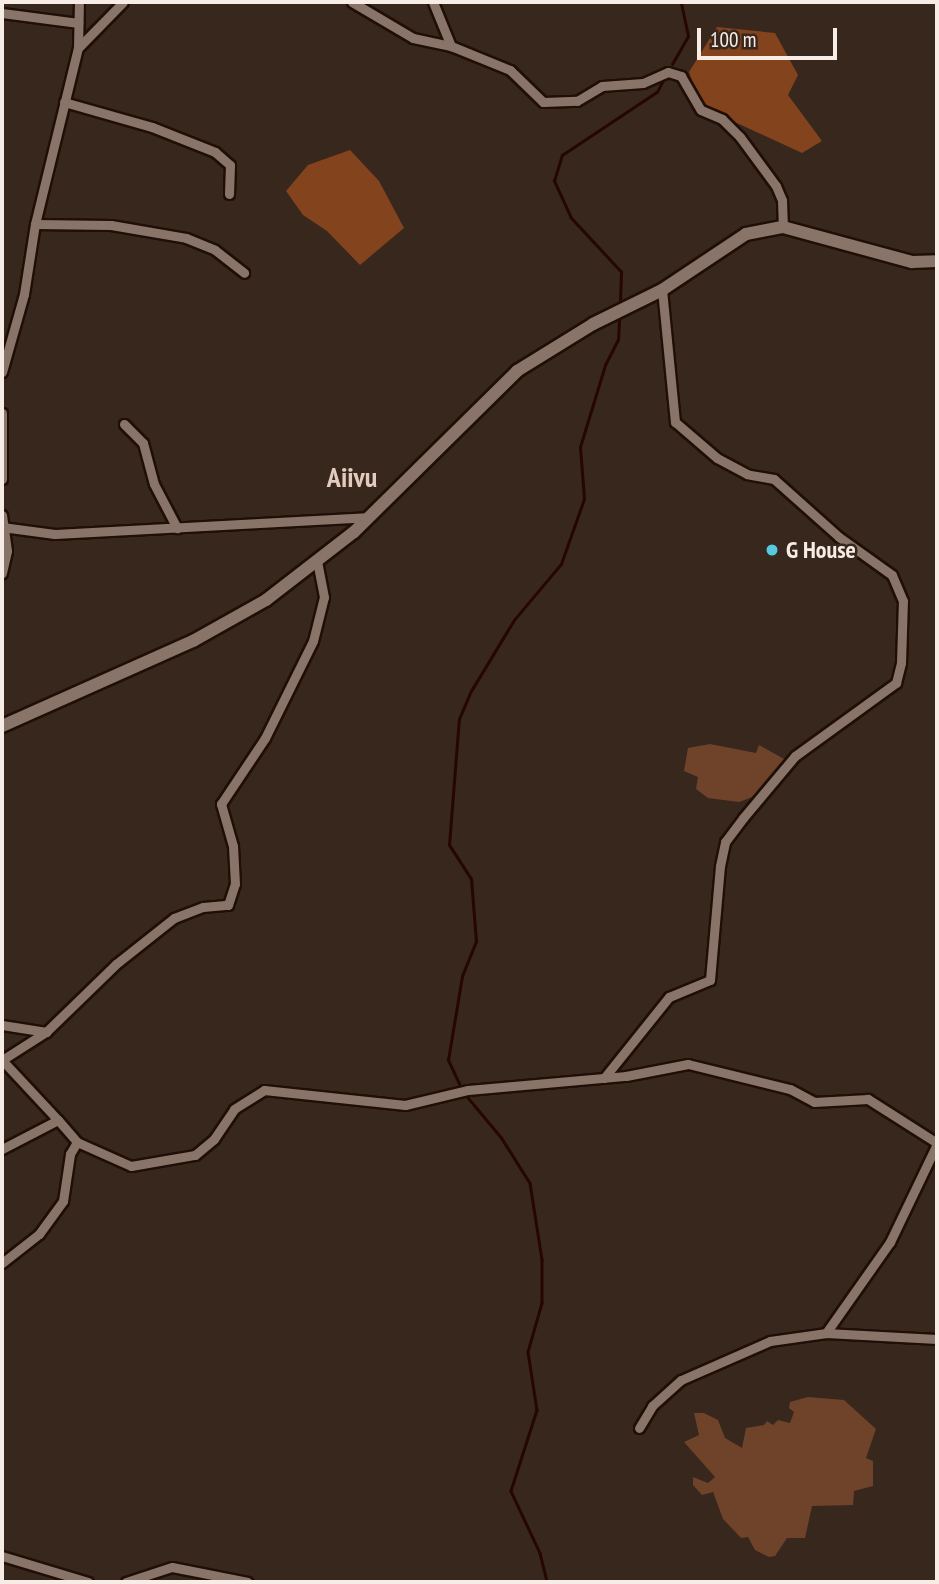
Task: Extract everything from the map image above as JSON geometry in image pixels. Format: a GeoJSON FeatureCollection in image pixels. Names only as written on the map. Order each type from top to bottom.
{"type":"FeatureCollection","features":[{"type":"Feature","properties":{"kind":"street"},"geometry":{"type":"LineString","coordinates":[[2,372],[24,295],[35,224],[78,48],[79,2]]}},
{"type":"Feature","properties":{"kind":"street"},"geometry":{"type":"LineString","coordinates":[[78,48],[123,2]]}},
{"type":"Feature","properties":{"kind":"street"},"geometry":{"type":"LineString","coordinates":[[352,2],[413,38],[451,46],[509,70],[543,102],[577,101],[602,86],[643,83],[668,72],[681,76],[701,110],[722,119],[740,137],[776,186],[782,200],[783,227]]}},
{"type":"Feature","properties":{"kind":"street"},"geometry":{"type":"LineString","coordinates":[[433,2],[451,46]]}},
{"type":"Feature","properties":{"kind":"street"},"geometry":{"type":"LineString","coordinates":[[2,13],[78,23]]}},
{"type":"Feature","properties":{"kind":"street"},"geometry":{"type":"LineString","coordinates":[[64,102],[152,127],[215,152],[230,165],[229,194]]}},
{"type":"Feature","properties":{"kind":"street"},"geometry":{"type":"LineString","coordinates":[[35,224],[130,227],[186,238],[215,250],[244,273]]}},
{"type":"Feature","properties":{"kind":"street"},"geometry":{"type":"LineString","coordinates":[[2,726],[229,622],[317,560],[368,517],[517,371],[593,324],[662,290],[746,234],[783,227],[912,262],[937,261]]}},
{"type":"Feature","properties":{"kind":"street"},"geometry":{"type":"LineString","coordinates":[[604,1078],[669,997],[710,980],[725,842],[757,797],[811,742],[896,683],[901,663],[903,601],[892,575],[839,537],[774,479],[747,474],[717,458],[675,422],[662,290]]}},
{"type":"Feature","properties":{"kind":"street"},"geometry":{"type":"LineString","coordinates":[[2,413],[2,479]]}},
{"type":"Feature","properties":{"kind":"street"},"geometry":{"type":"LineString","coordinates":[[124,424],[144,443],[154,484],[177,528]]}},
{"type":"Feature","properties":{"kind":"street"},"geometry":{"type":"LineString","coordinates":[[2,515],[7,551],[2,573]]}},
{"type":"Feature","properties":{"kind":"street"},"geometry":{"type":"LineString","coordinates":[[3,527],[55,534],[252,526],[332,516],[368,517]]}},
{"type":"Feature","properties":{"kind":"street"},"geometry":{"type":"LineString","coordinates":[[317,560],[324,597],[313,641],[265,738],[221,804],[233,846],[235,884],[228,905],[203,906],[174,918],[116,964],[46,1032],[2,1060],[77,1142],[131,1166],[199,1154],[234,1109],[264,1090],[405,1105],[468,1090],[604,1078],[688,1064],[790,1089],[814,1102],[868,1099],[937,1144],[890,1242],[826,1333]]}},
{"type":"Feature","properties":{"kind":"street"},"geometry":{"type":"LineString","coordinates":[[2,1025],[46,1032]]}},
{"type":"Feature","properties":{"kind":"street"},"geometry":{"type":"LineString","coordinates":[[2,1149],[58,1120]]}},
{"type":"Feature","properties":{"kind":"street"},"geometry":{"type":"LineString","coordinates":[[2,1263],[32,1240],[63,1201],[70,1154],[77,1142]]}},
{"type":"Feature","properties":{"kind":"street"},"geometry":{"type":"LineString","coordinates":[[639,1428],[660,1398],[704,1368],[778,1339],[826,1333],[937,1339]]}},
{"type":"Feature","properties":{"kind":"street"},"geometry":{"type":"LineString","coordinates":[[2,1556],[88,1582]]}},
{"type":"Feature","properties":{"kind":"street"},"geometry":{"type":"LineString","coordinates":[[126,1582],[172,1567],[248,1582]]}},
{"type":"Feature","properties":{"kind":"shaded area"},"geometry":{"type":"Polygon","coordinates":[[[717,27],[775,33],[798,75],[788,95],[822,141],[802,153],[700,106],[689,72],[717,27]]]}},
{"type":"Feature","properties":{"kind":"shaded area"},"geometry":{"type":"Polygon","coordinates":[[[350,150],[379,181],[404,228],[360,265],[327,231],[303,215],[286,191],[308,165],[350,150]]]}},
{"type":"Feature","properties":{"kind":"shaded area"},"geometry":{"type":"Polygon","coordinates":[[[710,744],[756,753],[759,745],[786,760],[771,775],[774,789],[739,802],[708,798],[696,789],[698,777],[684,771],[688,748],[710,744]]]}},
{"type":"Feature","properties":{"kind":"shaded area"},"geometry":{"type":"Polygon","coordinates":[[[808,1397],[844,1400],[876,1429],[866,1458],[873,1461],[873,1486],[854,1491],[853,1505],[812,1506],[805,1538],[787,1538],[775,1556],[769,1557],[755,1550],[748,1537],[741,1538],[723,1519],[713,1492],[702,1495],[693,1485],[693,1477],[708,1483],[715,1477],[684,1442],[699,1435],[694,1413],[704,1413],[718,1420],[725,1438],[742,1448],[746,1428],[764,1425],[767,1421],[773,1425],[778,1420],[790,1423],[794,1412],[789,1408],[790,1402],[808,1397]]]}},
{"type":"Feature","properties":{"kind":"waterway"},"geometry":{"type":"LineString","coordinates":[[672,64],[688,36],[681,2]]}},
{"type":"Feature","properties":{"kind":"waterway"},"geometry":{"type":"LineString","coordinates":[[620,302],[621,272],[571,218],[554,181],[562,155],[657,92],[663,80]]}},
{"type":"Feature","properties":{"kind":"waterway"},"geometry":{"type":"LineString","coordinates":[[461,1088],[448,1060],[462,976],[476,942],[471,879],[449,845],[459,719],[471,691],[514,620],[561,564],[584,499],[580,447],[605,365],[618,340],[619,320]]}},
{"type":"Feature","properties":{"kind":"waterway"},"geometry":{"type":"LineString","coordinates":[[465,1094],[501,1137],[530,1183],[542,1260],[542,1303],[528,1352],[537,1410],[511,1491],[540,1553],[547,1582]]}},
{"type":"Feature","properties":{"kind":"place","name":"G House"},"geometry":{"type":"Point","coordinates":[772,550]}},
{"type":"Feature","properties":{"kind":"district","name":"Aiivu"},"geometry":{"type":"Point","coordinates":[352,477]}}]}
